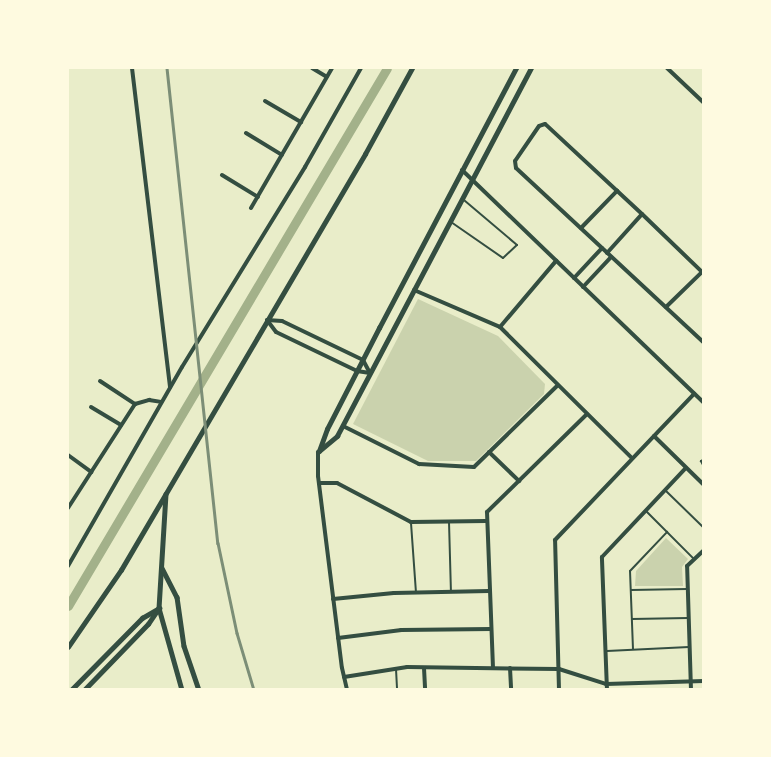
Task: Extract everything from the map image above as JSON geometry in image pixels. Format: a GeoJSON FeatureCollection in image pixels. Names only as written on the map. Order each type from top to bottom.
{"type":"FeatureCollection","features":[{"type":"Feature","properties":{"kind":"street"},"geometry":{"type":"LineString","coordinates":[[132,68],[170,387]]}},
{"type":"Feature","properties":{"kind":"street"},"geometry":{"type":"LineString","coordinates":[[312,68],[327,76]]}},
{"type":"Feature","properties":{"kind":"street"},"geometry":{"type":"LineString","coordinates":[[251,208],[332,68]]}},
{"type":"Feature","properties":{"kind":"street"},"geometry":{"type":"LineString","coordinates":[[68,566],[170,387],[305,167],[361,68]]}},
{"type":"Feature","properties":{"kind":"street"},"geometry":{"type":"LineString","coordinates":[[68,646],[121,570],[365,154],[412,68]]}},
{"type":"Feature","properties":{"kind":"street"},"geometry":{"type":"LineString","coordinates":[[348,690],[344,677],[333,599],[319,483],[318,452],[327,429],[357,370],[516,68]]}},
{"type":"Feature","properties":{"kind":"street"},"geometry":{"type":"LineString","coordinates":[[318,452],[338,436],[530,68]]}},
{"type":"Feature","properties":{"kind":"street"},"geometry":{"type":"LineString","coordinates":[[667,68],[704,103]]}},
{"type":"Feature","properties":{"kind":"street"},"geometry":{"type":"LineString","coordinates":[[265,101],[301,122]]}},
{"type":"Feature","properties":{"kind":"street"},"geometry":{"type":"LineString","coordinates":[[666,307],[703,272],[545,124],[539,126],[514,166],[704,343]]}},
{"type":"Feature","properties":{"kind":"street"},"geometry":{"type":"LineString","coordinates":[[246,134],[282,155]]}},
{"type":"Feature","properties":{"kind":"street"},"geometry":{"type":"LineString","coordinates":[[462,170],[704,403]]}},
{"type":"Feature","properties":{"kind":"street"},"geometry":{"type":"LineString","coordinates":[[222,175],[258,197]]}},
{"type":"Feature","properties":{"kind":"street"},"geometry":{"type":"LineString","coordinates":[[580,228],[617,191]]}},
{"type":"Feature","properties":{"kind":"street"},"geometry":{"type":"LineString","coordinates":[[607,253],[642,214]]}},
{"type":"Feature","properties":{"kind":"street"},"geometry":{"type":"LineString","coordinates":[[574,278],[602,248]]}},
{"type":"Feature","properties":{"kind":"street"},"geometry":{"type":"LineString","coordinates":[[583,287],[611,257]]}},
{"type":"Feature","properties":{"kind":"street"},"geometry":{"type":"LineString","coordinates":[[500,328],[556,261]]}},
{"type":"Feature","properties":{"kind":"street"},"geometry":{"type":"LineString","coordinates":[[414,290],[500,328],[632,458]]}},
{"type":"Feature","properties":{"kind":"street"},"geometry":{"type":"LineString","coordinates":[[267,320],[282,321],[363,360],[370,373]]}},
{"type":"Feature","properties":{"kind":"street"},"geometry":{"type":"LineString","coordinates":[[267,320],[276,332],[357,370],[370,373]]}},
{"type":"Feature","properties":{"kind":"street"},"geometry":{"type":"LineString","coordinates":[[100,380],[135,404]]}},
{"type":"Feature","properties":{"kind":"street"},"geometry":{"type":"LineString","coordinates":[[343,426],[419,464],[474,467],[558,385]]}},
{"type":"Feature","properties":{"kind":"street"},"geometry":{"type":"LineString","coordinates":[[559,690],[555,540],[694,394]]}},
{"type":"Feature","properties":{"kind":"street"},"geometry":{"type":"LineString","coordinates":[[68,508],[135,404],[149,400],[162,402]]}},
{"type":"Feature","properties":{"kind":"street"},"geometry":{"type":"LineString","coordinates":[[91,407],[121,425]]}},
{"type":"Feature","properties":{"kind":"street"},"geometry":{"type":"LineString","coordinates":[[493,668],[487,512],[587,414]]}},
{"type":"Feature","properties":{"kind":"street"},"geometry":{"type":"LineString","coordinates":[[654,436],[704,485]]}},
{"type":"Feature","properties":{"kind":"street"},"geometry":{"type":"LineString","coordinates":[[489,452],[519,481]]}},
{"type":"Feature","properties":{"kind":"street"},"geometry":{"type":"LineString","coordinates":[[68,455],[91,472]]}},
{"type":"Feature","properties":{"kind":"street"},"geometry":{"type":"LineString","coordinates":[[607,690],[602,558],[686,468]]}},
{"type":"Feature","properties":{"kind":"street"},"geometry":{"type":"LineString","coordinates":[[319,483],[336,483],[411,522],[486,521]]}},
{"type":"Feature","properties":{"kind":"street"},"geometry":{"type":"LineString","coordinates":[[166,492],[159,608],[182,690]]}},
{"type":"Feature","properties":{"kind":"street"},"geometry":{"type":"LineString","coordinates":[[691,690],[687,566],[704,550]]}},
{"type":"Feature","properties":{"kind":"street"},"geometry":{"type":"LineString","coordinates":[[161,567],[177,597],[184,646],[199,690]]}},
{"type":"Feature","properties":{"kind":"street"},"geometry":{"type":"LineString","coordinates":[[333,599],[416,593],[489,591]]}},
{"type":"Feature","properties":{"kind":"street"},"geometry":{"type":"LineString","coordinates":[[71,690],[142,618],[159,608]]}},
{"type":"Feature","properties":{"kind":"street"},"geometry":{"type":"LineString","coordinates":[[84,690],[148,624],[159,608]]}},
{"type":"Feature","properties":{"kind":"street"},"geometry":{"type":"LineString","coordinates":[[338,638],[401,630],[491,629]]}},
{"type":"Feature","properties":{"kind":"street"},"geometry":{"type":"LineString","coordinates":[[424,668],[425,690]]}},
{"type":"Feature","properties":{"kind":"street"},"geometry":{"type":"LineString","coordinates":[[510,668],[511,690]]}},
{"type":"Feature","properties":{"kind":"street"},"geometry":{"type":"LineString","coordinates":[[344,677],[396,669],[510,668],[559,669],[606,684],[704,681]]}},
{"type":"Feature","properties":{"kind":"lane"},"geometry":{"type":"LineString","coordinates":[[450,221],[503,258],[517,245],[462,198]]}},
{"type":"Feature","properties":{"kind":"lane"},"geometry":{"type":"LineString","coordinates":[[704,459],[701,461],[704,467]]}},
{"type":"Feature","properties":{"kind":"lane"},"geometry":{"type":"LineString","coordinates":[[666,490],[704,528]]}},
{"type":"Feature","properties":{"kind":"lane"},"geometry":{"type":"LineString","coordinates":[[646,511],[694,559]]}},
{"type":"Feature","properties":{"kind":"lane"},"geometry":{"type":"LineString","coordinates":[[411,522],[416,593]]}},
{"type":"Feature","properties":{"kind":"lane"},"geometry":{"type":"LineString","coordinates":[[449,522],[451,592]]}},
{"type":"Feature","properties":{"kind":"lane"},"geometry":{"type":"LineString","coordinates":[[633,649],[630,571],[667,532]]}},
{"type":"Feature","properties":{"kind":"lane"},"geometry":{"type":"LineString","coordinates":[[631,590],[687,589]]}},
{"type":"Feature","properties":{"kind":"lane"},"geometry":{"type":"LineString","coordinates":[[632,619],[688,618]]}},
{"type":"Feature","properties":{"kind":"lane"},"geometry":{"type":"LineString","coordinates":[[605,651],[689,647]]}},
{"type":"Feature","properties":{"kind":"lane"},"geometry":{"type":"LineString","coordinates":[[396,669],[397,690]]}},
{"type":"Feature","properties":{"kind":"green space"},"geometry":{"type":"Polygon","coordinates":[[[418,299],[498,336],[545,384],[544,394],[476,461],[428,461],[353,424],[418,299]]]}},
{"type":"Feature","properties":{"kind":"green space"},"geometry":{"type":"Polygon","coordinates":[[[666,538],[688,559],[682,567],[683,586],[635,586],[636,571],[666,538]]]}},
{"type":"Feature","properties":{"kind":"waterway"},"geometry":{"type":"LineString","coordinates":[[68,606],[387,68]]}},
{"type":"Feature","properties":{"kind":"railway"},"geometry":{"type":"LineString","coordinates":[[167,68],[218,543],[237,633],[254,690]]}}]}
